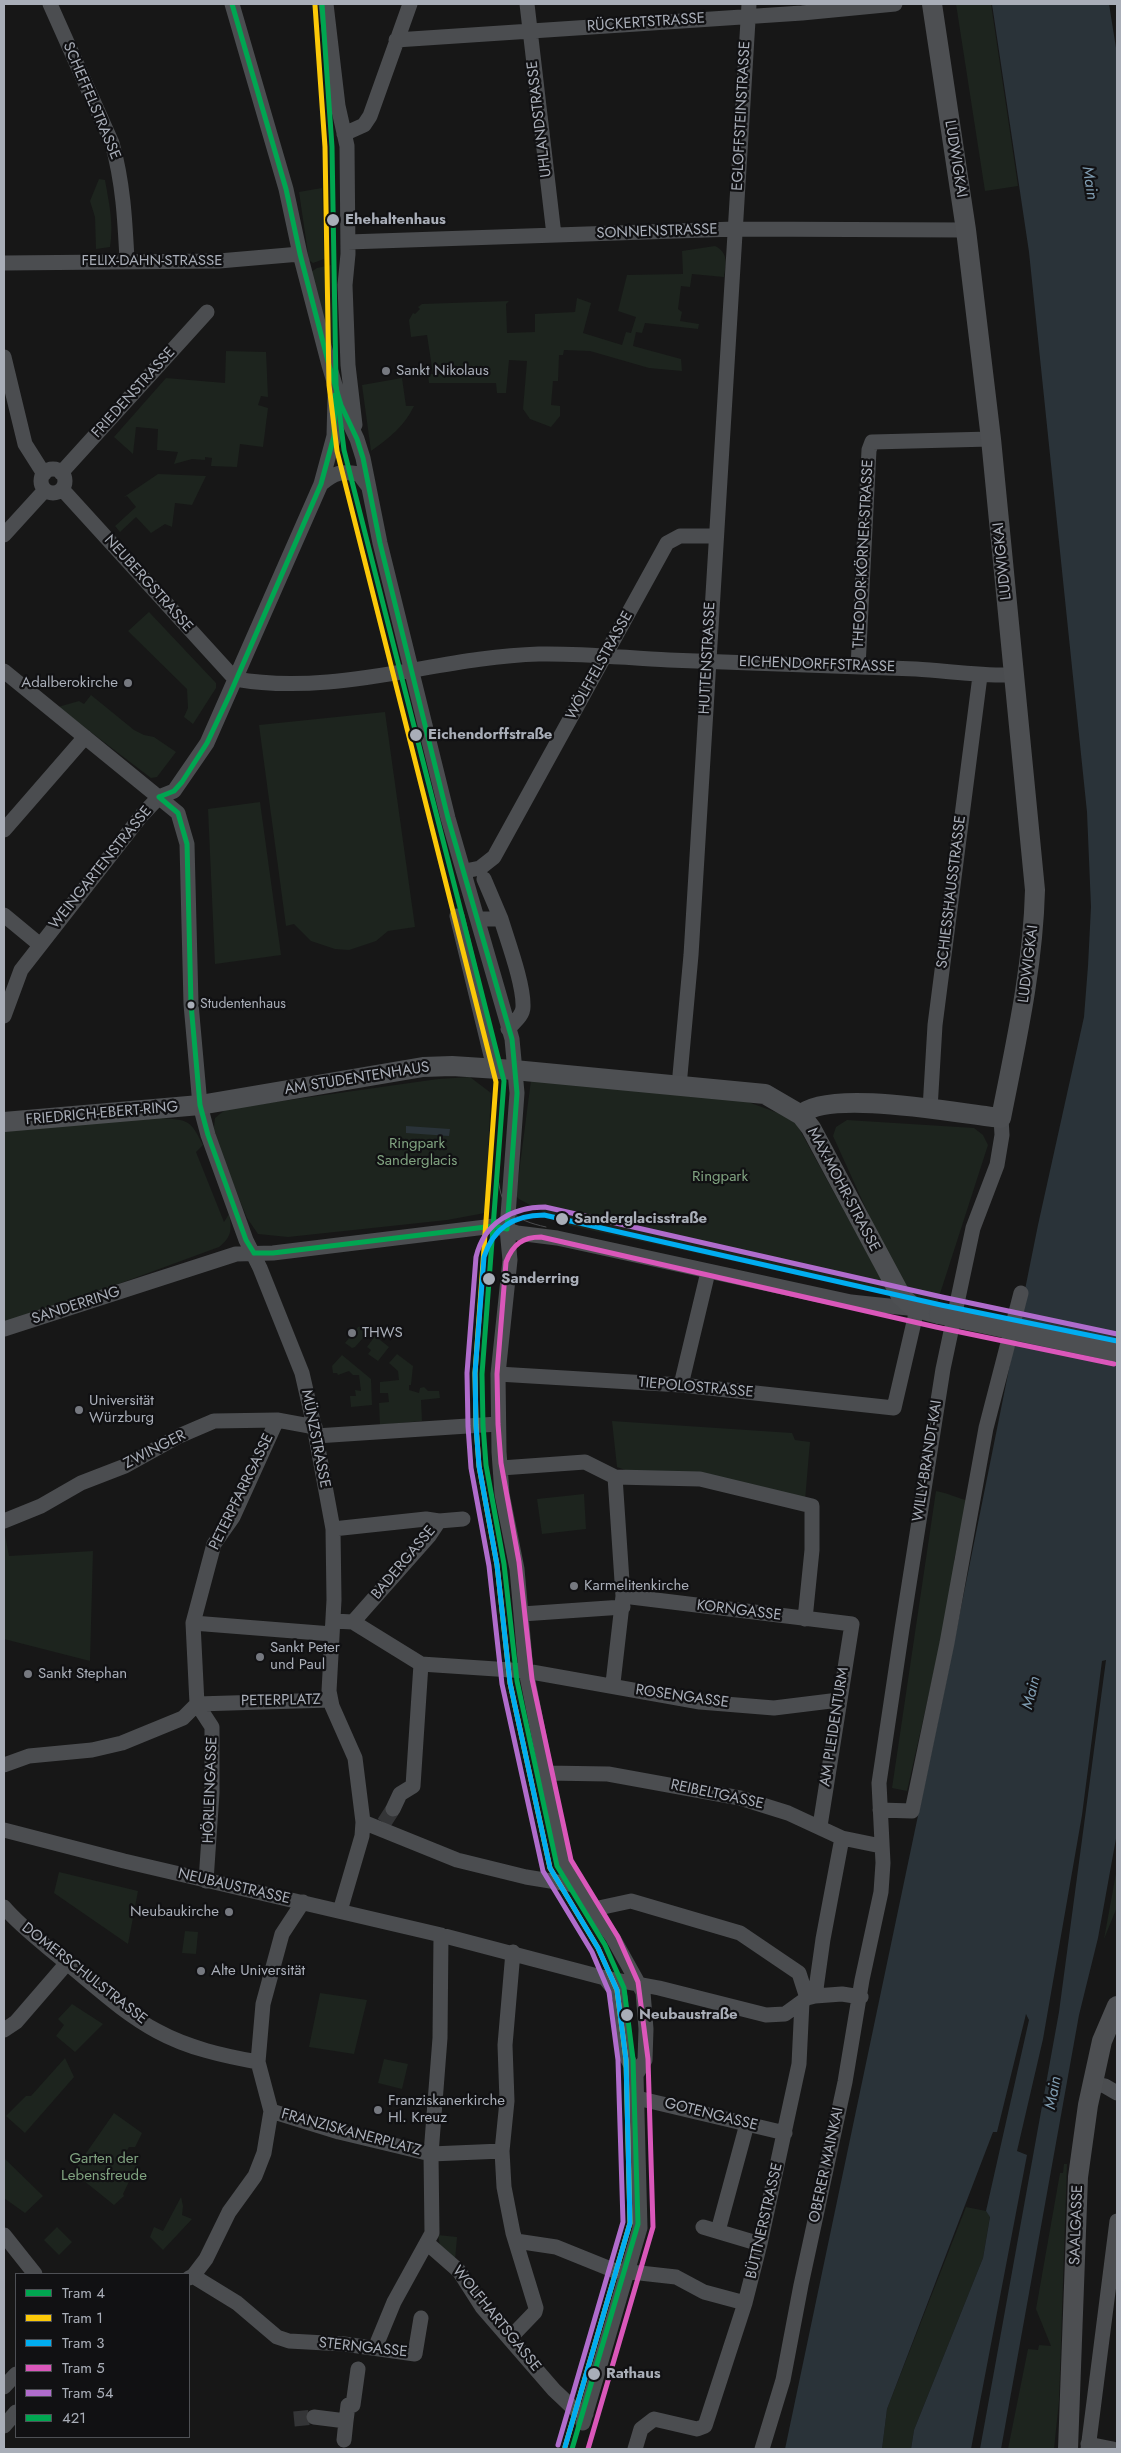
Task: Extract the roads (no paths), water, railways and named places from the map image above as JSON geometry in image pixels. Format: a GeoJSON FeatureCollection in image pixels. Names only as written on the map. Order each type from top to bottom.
{"type":"FeatureCollection","features":[{"type":"Feature","properties":{"kind":"main road","name":"LUDWIGKAI"},"geometry":{"type":"LineString","coordinates":[[932,4],[966,230],[991,439],[1035,900],[1034,937],[1028,982],[1001,1118]]}},
{"type":"Feature","properties":{"kind":"main road","name":"AM STUDENTENHAUS"},"geometry":{"type":"LineString","coordinates":[[200,1106],[423,1067],[514,1070]]}},
{"type":"Feature","properties":{"kind":"main road"},"geometry":{"type":"LineString","coordinates":[[514,1070],[765,1094],[801,1115],[807,1109],[838,1102],[930,1109],[1001,1118]]}},
{"type":"Feature","properties":{"kind":"main road","name":"FRIEDRICH-EBERT-RING"},"geometry":{"type":"LineString","coordinates":[[4,1122],[200,1106]]}},
{"type":"Feature","properties":{"kind":"main road","name":"MAX-MOHR-STRASSE"},"geometry":{"type":"LineString","coordinates":[[801,1115],[811,1128],[901,1296]]}},
{"type":"Feature","properties":{"kind":"main road"},"geometry":{"type":"LineString","coordinates":[[901,1296],[908,1304],[917,1309],[1117,1352]]}},
{"type":"Feature","properties":{"kind":"main road","name":"SAALGASSE"},"geometry":{"type":"LineString","coordinates":[[1068,2449],[1078,2177],[1092,2083],[1102,2041],[1117,2006]]}},
{"type":"Feature","properties":{"kind":"street","name":"SCHEFFELSTRASSE"},"geometry":{"type":"LineString","coordinates":[[50,4],[112,143],[121,179],[127,260]]}},
{"type":"Feature","properties":{"kind":"street"},"geometry":{"type":"LineString","coordinates":[[232,4],[286,189],[300,254],[334,381],[341,405],[357,439]]}},
{"type":"Feature","properties":{"kind":"street"},"geometry":{"type":"LineString","coordinates":[[326,4],[338,106],[344,134],[348,182],[348,242],[345,285],[348,365],[357,439],[448,818],[465,871],[512,1039],[517,1093],[507,1229],[510,1260],[498,1374],[498,1424],[502,1494],[517,1569],[526,1671],[565,1866],[575,1885],[594,1909],[639,1984],[645,2000],[645,2060],[636,2075]]}},
{"type":"Feature","properties":{"kind":"street"},"geometry":{"type":"LineString","coordinates":[[344,134],[364,125],[370,116],[410,4]]}},
{"type":"Feature","properties":{"kind":"street","name":"UHLANDSTRASSE"},"geometry":{"type":"LineString","coordinates":[[527,4],[554,235]]}},
{"type":"Feature","properties":{"kind":"street","name":"RÜCKERTSTRASSE"},"geometry":{"type":"LineString","coordinates":[[396,40],[748,10],[895,4]]}},
{"type":"Feature","properties":{"kind":"street","name":"EGLOFFSTEINSTRASSE"},"geometry":{"type":"LineString","coordinates":[[735,229],[748,10]]}},
{"type":"Feature","properties":{"kind":"street","name":"SONNENSTRASSE"},"geometry":{"type":"LineString","coordinates":[[348,242],[735,229],[966,230]]}},
{"type":"Feature","properties":{"kind":"street","name":"HUTTENSTRASSE"},"geometry":{"type":"LineString","coordinates":[[679,1086],[691,955],[735,229]]}},
{"type":"Feature","properties":{"kind":"street","name":"FELIX-DAHN-STRASSE"},"geometry":{"type":"LineString","coordinates":[[4,263],[127,260],[219,261],[300,254]]}},
{"type":"Feature","properties":{"kind":"street","name":"FRIEDENSTRASSE"},"geometry":{"type":"LineString","coordinates":[[61,473],[207,312]]}},
{"type":"Feature","properties":{"kind":"street"},"geometry":{"type":"LineString","coordinates":[[4,357],[25,444],[44,474]]}},
{"type":"Feature","properties":{"kind":"street","name":"WEINGARTENSTRASSE"},"geometry":{"type":"LineString","coordinates":[[4,1016],[17,977],[39,944],[142,815],[159,797],[174,791],[200,755],[223,711],[235,679],[321,484],[334,436],[334,381]]}},
{"type":"Feature","properties":{"kind":"street","name":"THEODOR-KÖRNER-STRASSE"},"geometry":{"type":"LineString","coordinates":[[858,667],[869,450],[872,442],[991,439]]}},
{"type":"Feature","properties":{"kind":"street"},"geometry":{"type":"LineString","coordinates":[[52,470],[61,473],[65,481],[62,489],[53,493],[45,490],[41,483],[44,474],[52,470]]}},
{"type":"Feature","properties":{"kind":"street"},"geometry":{"type":"LineString","coordinates":[[321,484],[336,472],[342,471],[360,474],[368,487]]}},
{"type":"Feature","properties":{"kind":"street","name":"NEUBERGSTRASSE"},"geometry":{"type":"LineString","coordinates":[[62,489],[235,679]]}},
{"type":"Feature","properties":{"kind":"street"},"geometry":{"type":"LineString","coordinates":[[4,535],[45,490]]}},
{"type":"Feature","properties":{"kind":"street","name":"WÖLFFELSTRASSE"},"geometry":{"type":"LineString","coordinates":[[465,871],[480,868],[494,857],[667,543],[680,536],[716,536]]}},
{"type":"Feature","properties":{"kind":"street","name":"EICHENDORFFSTRASSE"},"geometry":{"type":"LineString","coordinates":[[235,679],[262,684],[314,684],[382,676],[472,659],[540,654],[962,672],[980,676],[1014,675]]}},
{"type":"Feature","properties":{"kind":"street"},"geometry":{"type":"LineString","coordinates":[[4,671],[159,797]]}},
{"type":"Feature","properties":{"kind":"street","name":"SCHIESSHAUSSTRASSE"},"geometry":{"type":"LineString","coordinates":[[930,1109],[935,1024],[980,676]]}},
{"type":"Feature","properties":{"kind":"street"},"geometry":{"type":"LineString","coordinates":[[4,830],[85,738]]}},
{"type":"Feature","properties":{"kind":"street","name":"MÜNZSTRASSE"},"geometry":{"type":"LineString","coordinates":[[159,797],[178,813],[187,844],[191,1004],[200,1106],[214,1153],[246,1240],[254,1253],[302,1373],[333,1529],[333,1628]]}},
{"type":"Feature","properties":{"kind":"street"},"geometry":{"type":"LineString","coordinates":[[484,879],[501,919],[523,1007],[520,1017],[508,1029]]}},
{"type":"Feature","properties":{"kind":"street"},"geometry":{"type":"LineString","coordinates":[[4,915],[39,944]]}},
{"type":"Feature","properties":{"kind":"street"},"geometry":{"type":"LineString","coordinates":[[457,916],[494,1068]]}},
{"type":"Feature","properties":{"kind":"street"},"geometry":{"type":"LineString","coordinates":[[478,919],[501,919]]}},
{"type":"Feature","properties":{"kind":"street","name":"WILLY-BRANDT-KAI"},"geometry":{"type":"LineString","coordinates":[[883,1879],[879,1783],[943,1369],[974,1228],[997,1165],[1002,1136],[1001,1118]]}},
{"type":"Feature","properties":{"kind":"street","name":"SANDERRING"},"geometry":{"type":"LineString","coordinates":[[4,1329],[234,1255],[273,1253],[494,1226],[523,1234],[557,1238],[851,1302],[917,1309]]}},
{"type":"Feature","properties":{"kind":"street"},"geometry":{"type":"LineString","coordinates":[[681,1385],[708,1272]]}},
{"type":"Feature","properties":{"kind":"street"},"geometry":{"type":"LineString","coordinates":[[880,1810],[912,1811],[948,1636],[986,1428],[1021,1293]]}},
{"type":"Feature","properties":{"kind":"street"},"geometry":{"type":"LineString","coordinates":[[883,1306],[901,1296]]}},
{"type":"Feature","properties":{"kind":"street","name":"TIEPOLOSTRASSE"},"geometry":{"type":"LineString","coordinates":[[498,1374],[681,1385],[894,1408],[917,1309]]}},
{"type":"Feature","properties":{"kind":"street","name":"ZWINGER"},"geometry":{"type":"LineString","coordinates":[[4,1521],[41,1506],[81,1483],[124,1466],[179,1436],[214,1421],[277,1420],[315,1432],[498,1424]]}},
{"type":"Feature","properties":{"kind":"street","name":"PETERPFARRGASSE"},"geometry":{"type":"LineString","coordinates":[[193,1623],[214,1544],[233,1517],[277,1420]]}},
{"type":"Feature","properties":{"kind":"street"},"geometry":{"type":"LineString","coordinates":[[501,1468],[585,1462],[615,1477],[700,1479],[812,1506],[812,1550],[805,1619]]}},
{"type":"Feature","properties":{"kind":"street"},"geometry":{"type":"LineString","coordinates":[[610,1686],[613,1683],[616,1668],[623,1602],[615,1477]]}},
{"type":"Feature","properties":{"kind":"street"},"geometry":{"type":"LineString","coordinates":[[333,1529],[426,1519],[439,1521]]}},
{"type":"Feature","properties":{"kind":"street","name":"BADERGASSE"},"geometry":{"type":"LineString","coordinates":[[353,1622],[429,1536],[439,1521],[463,1519]]}},
{"type":"Feature","properties":{"kind":"street","name":"KORNGASSE"},"geometry":{"type":"LineString","coordinates":[[522,1614],[623,1602],[852,1624],[852,1627]]}},
{"type":"Feature","properties":{"kind":"street"},"geometry":{"type":"LineString","coordinates":[[4,1765],[29,1756],[92,1750],[122,1743],[184,1718],[197,1704],[193,1623],[333,1628],[353,1622],[421,1664],[414,1786],[400,1794],[393,1809]]}},
{"type":"Feature","properties":{"kind":"street","name":"AM PLEIDENTURM"},"geometry":{"type":"LineString","coordinates":[[820,1826],[852,1627]]}},
{"type":"Feature","properties":{"kind":"street","name":"PETERPLATZ"},"geometry":{"type":"LineString","coordinates":[[197,1704],[330,1700],[333,1628]]}},
{"type":"Feature","properties":{"kind":"street","name":"ROSENGASSE"},"geometry":{"type":"LineString","coordinates":[[421,1664],[526,1671],[700,1702],[774,1708],[839,1700]]}},
{"type":"Feature","properties":{"kind":"street"},"geometry":{"type":"LineString","coordinates":[[330,1700],[355,1758],[363,1822],[362,1836],[340,1911]]}},
{"type":"Feature","properties":{"kind":"street","name":"HÖRLEINGASSE"},"geometry":{"type":"LineString","coordinates":[[197,1704],[212,1728],[212,1793],[206,1881]]}},
{"type":"Feature","properties":{"kind":"street","name":"REIBELTGASSE"},"geometry":{"type":"LineString","coordinates":[[546,1773],[608,1774],[740,1798],[788,1812],[842,1838],[881,1846]]}},
{"type":"Feature","properties":{"kind":"street"},"geometry":{"type":"LineString","coordinates":[[363,1822],[382,1826],[457,1860],[575,1885]]}},
{"type":"Feature","properties":{"kind":"street","name":"NEUBAUSTRASSE"},"geometry":{"type":"LineString","coordinates":[[4,1830],[206,1881],[513,1952],[605,1978],[639,1984],[766,2015],[785,2014],[808,1998]]}},
{"type":"Feature","properties":{"kind":"street"},"geometry":{"type":"LineString","coordinates":[[808,1998],[842,1838]]}},
{"type":"Feature","properties":{"kind":"street","name":"OBERER MAINKAI"},"geometry":{"type":"LineString","coordinates":[[762,2449],[783,2380],[803,2276],[845,2082],[883,1879]]}},
{"type":"Feature","properties":{"kind":"street"},"geometry":{"type":"LineString","coordinates":[[594,1909],[631,1901],[722,1926],[740,1933],[791,1967],[803,1981],[808,1998]]}},
{"type":"Feature","properties":{"kind":"street"},"geometry":{"type":"LineString","coordinates":[[191,2277],[206,2259],[229,2212],[255,2176],[264,2153],[271,2111],[258,2062],[260,2027],[268,1978],[282,1934],[303,1902]]}},
{"type":"Feature","properties":{"kind":"street","name":"DOMERSCHULSTRASSE"},"geometry":{"type":"LineString","coordinates":[[4,1907],[14,1919],[133,2016],[158,2032],[220,2056],[258,2062]]}},
{"type":"Feature","properties":{"kind":"street"},"geometry":{"type":"LineString","coordinates":[[344,2440],[348,2405],[353,2406],[363,2355],[432,2233],[431,2154],[440,2038],[441,1935]]}},
{"type":"Feature","properties":{"kind":"street"},"geometry":{"type":"LineString","coordinates":[[510,2338],[535,2312],[536,2308],[516,2241],[504,2187],[502,2151],[507,2101],[505,2045],[513,1952]]}},
{"type":"Feature","properties":{"kind":"street"},"geometry":{"type":"LineString","coordinates":[[4,2030],[16,2022],[68,1963]]}},
{"type":"Feature","properties":{"kind":"street"},"geometry":{"type":"LineString","coordinates":[[605,1978],[620,1997],[623,2050],[636,2075],[640,2228],[626,2270]]}},
{"type":"Feature","properties":{"kind":"street"},"geometry":{"type":"LineString","coordinates":[[808,1998],[835,1994],[861,1997]]}},
{"type":"Feature","properties":{"kind":"street","name":"BÜTTNERSTRASSE"},"geometry":{"type":"LineString","coordinates":[[635,2449],[641,2429],[654,2419],[697,2429],[705,2426],[745,2303],[760,2244],[799,2064],[808,1998]]}},
{"type":"Feature","properties":{"kind":"street"},"geometry":{"type":"LineString","coordinates":[[1092,2083],[1105,2086],[1117,2092]]}},
{"type":"Feature","properties":{"kind":"street","name":"GOTENGASSE"},"geometry":{"type":"LineString","coordinates":[[637,2098],[785,2133]]}},
{"type":"Feature","properties":{"kind":"street","name":"FRANZISKANERPLATZ"},"geometry":{"type":"LineString","coordinates":[[271,2111],[339,2132],[431,2154],[502,2151]]}},
{"type":"Feature","properties":{"kind":"street"},"geometry":{"type":"LineString","coordinates":[[718,2231],[746,2124]]}},
{"type":"Feature","properties":{"kind":"street"},"geometry":{"type":"LineString","coordinates":[[1113,2449],[1088,2446],[1117,2220]]}},
{"type":"Feature","properties":{"kind":"street"},"geometry":{"type":"LineString","coordinates":[[703,2227],[760,2244]]}},
{"type":"Feature","properties":{"kind":"street"},"geometry":{"type":"LineString","coordinates":[[4,2235],[34,2273]]}},
{"type":"Feature","properties":{"kind":"street"},"geometry":{"type":"LineString","coordinates":[[516,2241],[556,2246],[613,2270],[676,2277],[704,2292],[745,2303]]}},
{"type":"Feature","properties":{"kind":"street","name":"WOLFHARTSGASSE"},"geometry":{"type":"LineString","coordinates":[[427,2243],[459,2270],[478,2301],[554,2390],[584,2419],[626,2270]]}},
{"type":"Feature","properties":{"kind":"street","name":"STERNGASSE"},"geometry":{"type":"LineString","coordinates":[[191,2277],[237,2303],[277,2337],[289,2342],[363,2355],[415,2354],[421,2318]]}},
{"type":"Feature","properties":{"kind":"street"},"geometry":{"type":"LineString","coordinates":[[4,2387],[15,2375]]}},
{"type":"Feature","properties":{"kind":"street"},"geometry":{"type":"LineString","coordinates":[[4,2426],[15,2413]]}},
{"type":"Feature","properties":{"kind":"street"},"geometry":{"type":"LineString","coordinates":[[314,2417],[346,2421]]}},
{"type":"Feature","properties":{"kind":"water","name":"Main"},"geometry":{"type":"Polygon","coordinates":[[[992,4],[1109,4],[1117,54],[1117,1833],[1098,1938],[1079,2015],[1001,2449],[980,2449],[1059,2012],[1106,1660],[1102,1661],[1082,1815],[1043,2039],[1017,2151],[1027,2155],[971,2449],[911,2449],[914,2430],[983,2258],[990,2217],[986,2211],[1029,2020],[1026,2014],[997,2132],[993,2132],[887,2409],[882,2449],[785,2449],[945,1687],[1038,1225],[1084,1017],[1091,907],[1087,812],[1029,252],[992,4]]]}},
{"type":"Feature","properties":{"kind":"water"},"geometry":{"type":"Polygon","coordinates":[[[406,1126],[450,1129],[449,1136],[406,1133],[406,1126]]]}},
{"type":"Feature","properties":{"kind":"tunnel"},"geometry":{"type":"LineString","coordinates":[[384,1823],[393,1809]]}},
{"type":"Feature","properties":{"kind":"tunnel"},"geometry":{"type":"LineString","coordinates":[[294,2419],[314,2417]]}},
{"type":"Feature","properties":{"kind":"tram line","name":"4"},"geometry":{"type":"LineString","coordinates":[[322,4],[332,147],[336,385],[344,450],[504,1081],[482,1374],[483,1425],[486,1465],[504,1564],[517,1681],[557,1866],[605,1945],[624,1988],[633,2059],[638,2224],[572,2449]]}},
{"type":"Feature","properties":{"kind":"tram line","name":"1"},"geometry":{"type":"LineString","coordinates":[[315,5],[325,147],[329,385],[337,451],[496,1082],[475,1373],[476,1425],[479,1466],[497,1565],[510,1683],[550,1868],[598,1948],[617,1990],[626,2060],[630,2223],[565,2447]]}},
{"type":"Feature","properties":{"kind":"tram line"},"geometry":{"type":"LineString","coordinates":[[498,1177],[502,1198],[511,1212],[525,1221],[546,1227]]}},
{"type":"Feature","properties":{"kind":"tram line","name":"54"},"geometry":{"type":"LineString","coordinates":[[558,2445],[623,2222],[618,2060],[609,1992],[592,1952],[543,1871],[502,1684],[489,1566],[471,1468],[468,1426],[467,1373],[476,1257],[480,1245],[493,1226],[501,1219],[521,1210],[545,1207],[942,1297],[1117,1334]]}},
{"type":"Feature","properties":{"kind":"tram line","name":"3"},"geometry":{"type":"LineString","coordinates":[[565,2447],[630,2223],[626,2060],[617,1990],[598,1948],[550,1868],[510,1683],[497,1565],[479,1466],[476,1426],[475,1373],[484,1257],[488,1247],[493,1238],[506,1225],[523,1217],[544,1215],[941,1305],[1117,1341]]}},
{"type":"Feature","properties":{"kind":"tram line","name":"5"},"geometry":{"type":"LineString","coordinates":[[588,2449],[653,2227],[648,2059],[638,1982],[618,1937],[571,1860],[532,1679],[519,1562],[501,1463],[498,1424],[497,1374],[506,1262],[512,1250],[519,1243],[529,1238],[541,1237],[936,1327],[1114,1364]]}},
{"type":"Feature","properties":{"kind":"place","name":"Ehehaltenhaus"},"geometry":{"type":"Point","coordinates":[333,220]}},
{"type":"Feature","properties":{"kind":"place","name":"Sankt Nikolaus"},"geometry":{"type":"Point","coordinates":[386,371]}},
{"type":"Feature","properties":{"kind":"place","name":"Adalberokirche"},"geometry":{"type":"Point","coordinates":[128,683]}},
{"type":"Feature","properties":{"kind":"place","name":"Eichendorffstraße"},"geometry":{"type":"Point","coordinates":[416,735]}},
{"type":"Feature","properties":{"kind":"place","name":"Studentenhaus"},"geometry":{"type":"Point","coordinates":[191,1005]}},
{"type":"Feature","properties":{"kind":"place","name":"Sanderglacisstraße"},"geometry":{"type":"Point","coordinates":[562,1219]}},
{"type":"Feature","properties":{"kind":"place","name":"Sanderring"},"geometry":{"type":"Point","coordinates":[489,1279]}},
{"type":"Feature","properties":{"kind":"place","name":"THWS"},"geometry":{"type":"Point","coordinates":[352,1333]}},
{"type":"Feature","properties":{"kind":"place","name":"Universität Würzburg"},"geometry":{"type":"Point","coordinates":[79,1410]}},
{"type":"Feature","properties":{"kind":"place","name":"Karmelitenkirche"},"geometry":{"type":"Point","coordinates":[574,1586]}},
{"type":"Feature","properties":{"kind":"place","name":"Sankt Peter und Paul"},"geometry":{"type":"Point","coordinates":[260,1657]}},
{"type":"Feature","properties":{"kind":"place","name":"Sankt Stephan"},"geometry":{"type":"Point","coordinates":[28,1674]}},
{"type":"Feature","properties":{"kind":"place","name":"Neubaukirche"},"geometry":{"type":"Point","coordinates":[229,1912]}},
{"type":"Feature","properties":{"kind":"place","name":"Alte Universität"},"geometry":{"type":"Point","coordinates":[201,1971]}},
{"type":"Feature","properties":{"kind":"place","name":"Neubaustraße"},"geometry":{"type":"Point","coordinates":[627,2015]}},
{"type":"Feature","properties":{"kind":"place","name":"Franziskanerkirche Hl. Kreuz"},"geometry":{"type":"Point","coordinates":[378,2110]}},
{"type":"Feature","properties":{"kind":"place","name":"Rathaus"},"geometry":{"type":"Point","coordinates":[594,2374]}},
{"type":"Feature","properties":{"kind":"park label","name":"Ringpark Sanderglacis"},"geometry":{"type":"Point","coordinates":[417,1152]}},
{"type":"Feature","properties":{"kind":"park label","name":"Ringpark"},"geometry":{"type":"Point","coordinates":[720,1177]}},
{"type":"Feature","properties":{"kind":"park label","name":"Garten der Lebensfreude"},"geometry":{"type":"Point","coordinates":[104,2168]}}]}
